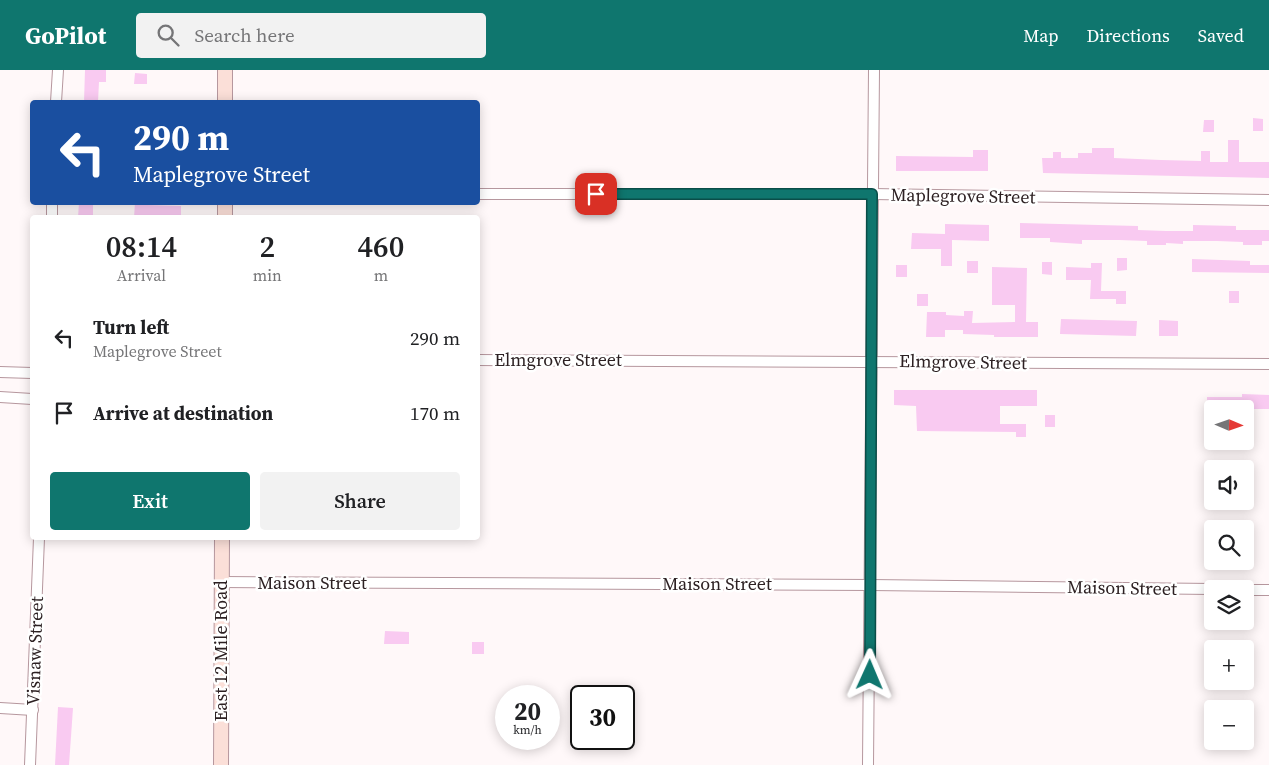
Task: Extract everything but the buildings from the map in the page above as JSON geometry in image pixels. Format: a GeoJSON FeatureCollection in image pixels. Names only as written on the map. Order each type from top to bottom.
{"type":"FeatureCollection","features":[{"type":"Feature","properties":{"kind":"main road"},"geometry":{"type":"LineString","coordinates":[[225,70],[225,100]]}},
{"type":"Feature","properties":{"kind":"main road","name":"East 12 Mile Road"},"geometry":{"type":"LineString","coordinates":[[221,765],[222,540]]}},
{"type":"Feature","properties":{"kind":"street"},"geometry":{"type":"LineString","coordinates":[[56,100],[58,70]]}},
{"type":"Feature","properties":{"kind":"street"},"geometry":{"type":"LineString","coordinates":[[868,765],[874,70]]}},
{"type":"Feature","properties":{"kind":"street","name":"Maplegrove Street"},"geometry":{"type":"LineString","coordinates":[[480,194],[872,194],[1269,200]]}},
{"type":"Feature","properties":{"kind":"street","name":"Elmgrove Street"},"geometry":{"type":"LineString","coordinates":[[480,360],[1269,364]]}},
{"type":"Feature","properties":{"kind":"street"},"geometry":{"type":"LineString","coordinates":[[0,372],[30,373]]}},
{"type":"Feature","properties":{"kind":"street"},"geometry":{"type":"LineString","coordinates":[[0,397],[30,399]]}},
{"type":"Feature","properties":{"kind":"street","name":"Visnaw Street"},"geometry":{"type":"LineString","coordinates":[[30,765],[39,540]]}},
{"type":"Feature","properties":{"kind":"street","name":"Maison Street"},"geometry":{"type":"LineString","coordinates":[[222,582],[871,585],[1204,589]]}},
{"type":"Feature","properties":{"kind":"street"},"geometry":{"type":"LineString","coordinates":[[1254,590],[1269,590]]}},
{"type":"Feature","properties":{"kind":"street"},"geometry":{"type":"LineString","coordinates":[[0,708],[33,710]]}},
{"type":"Feature","properties":{"kind":"route"},"geometry":{"type":"LineString","coordinates":[[596,194],[872,194],[870,675]]}}]}
